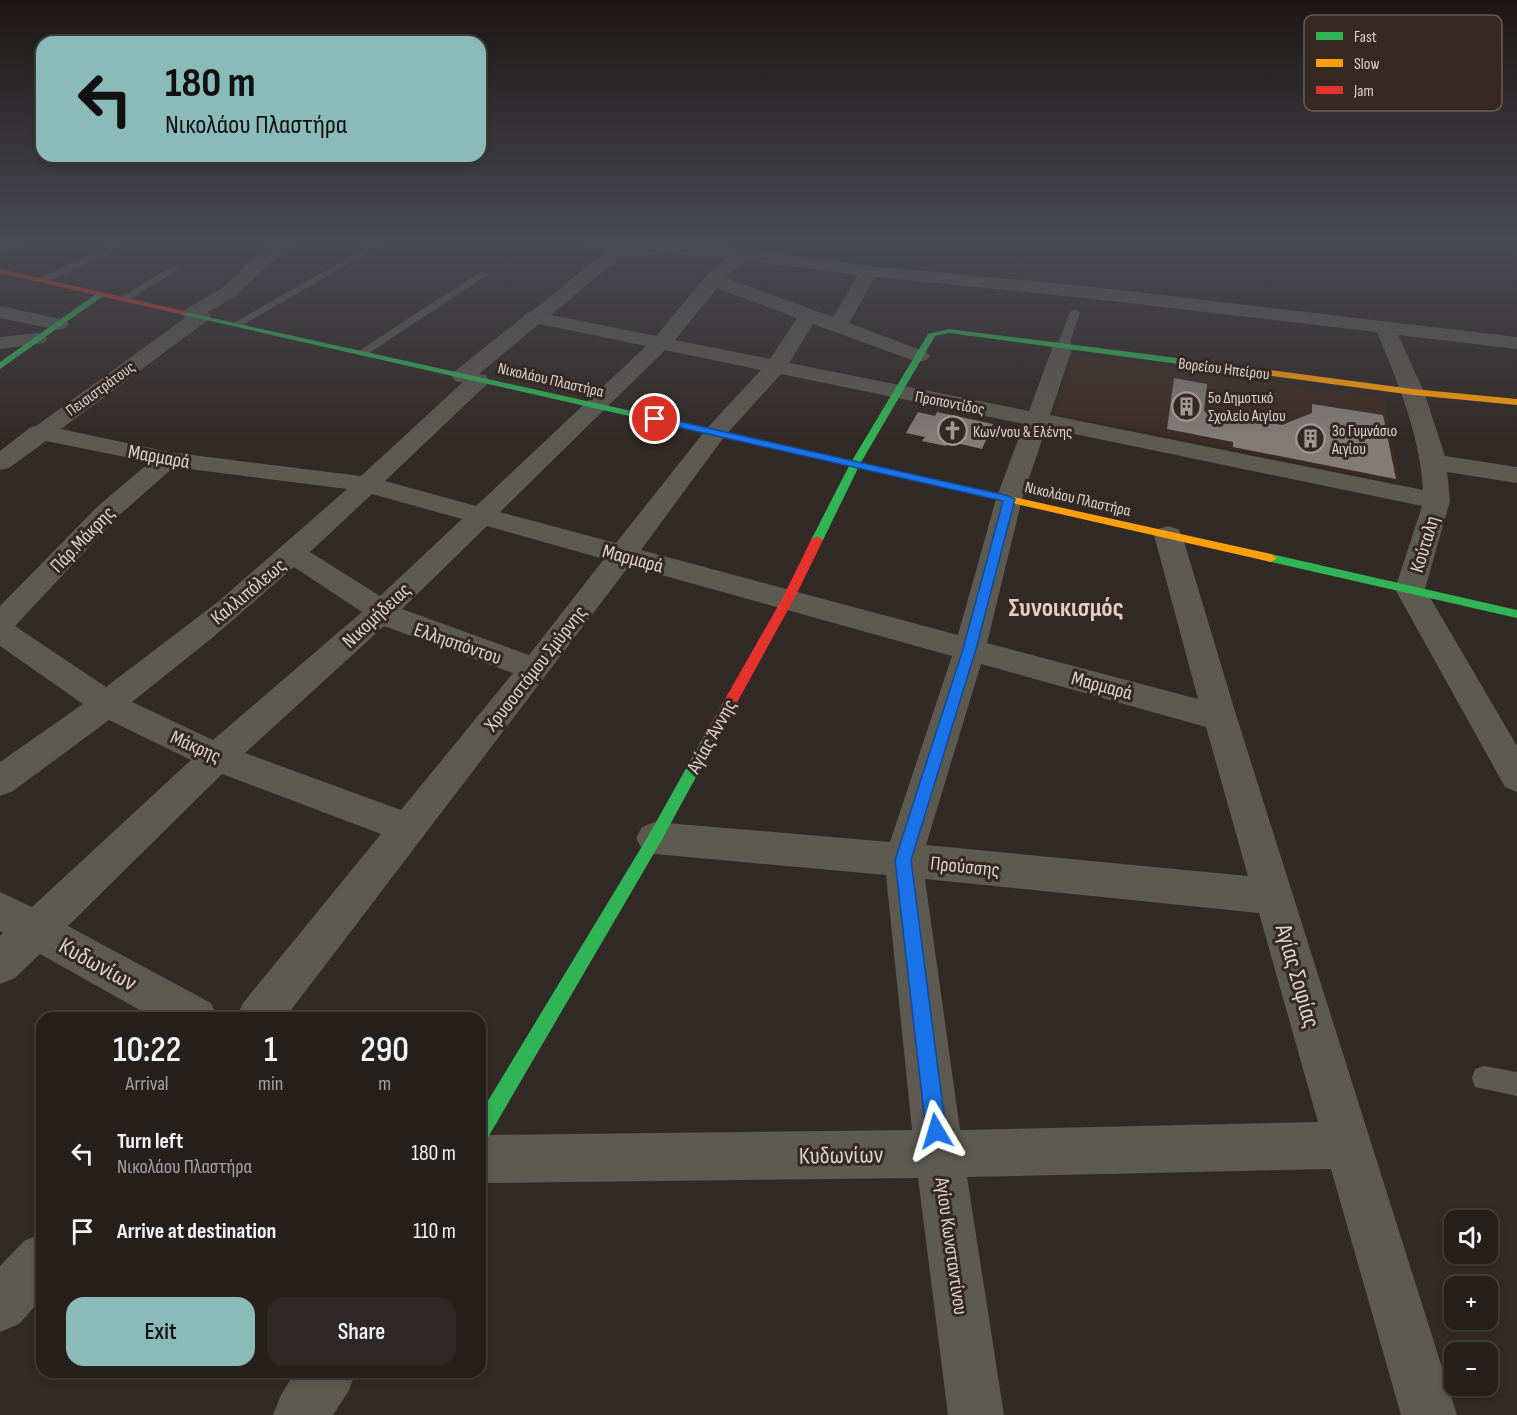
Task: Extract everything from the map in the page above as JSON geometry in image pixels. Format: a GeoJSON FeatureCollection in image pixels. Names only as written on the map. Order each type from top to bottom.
{"type":"FeatureCollection","features":[{"type":"Feature","properties":{"kind":"main road"},"geometry":{"type":"LineString","coordinates":[[0,366],[83,307]]}},
{"type":"Feature","properties":{"kind":"main road","name":"Νικολάου Πλαστήρα"},"geometry":{"type":"LineString","coordinates":[[162,307],[1517,614]]}},
{"type":"Feature","properties":{"kind":"main road","name":"Βορείου Ηπείρου"},"geometry":{"type":"LineString","coordinates":[[932,334],[949,331],[1069,329],[1413,392],[1517,402]]}},
{"type":"Feature","properties":{"kind":"main road","name":"Αγίας Άννης"},"geometry":{"type":"LineString","coordinates":[[486,1122],[655,838],[788,599],[855,464],[932,334]]}},
{"type":"Feature","properties":{"kind":"street","name":"Πεισιστράτους"},"geometry":{"type":"LineString","coordinates":[[0,463],[207,307]]}},
{"type":"Feature","properties":{"kind":"street","name":"Καλλιπόλεως"},"geometry":{"type":"LineString","coordinates":[[0,781],[108,705],[230,607],[292,553],[365,484],[470,378],[546,307]]}},
{"type":"Feature","properties":{"kind":"street","name":"Νικομήδειας"},"geometry":{"type":"LineString","coordinates":[[0,964],[217,757],[382,611],[594,405],[661,344],[691,307]]}},
{"type":"Feature","properties":{"kind":"street"},"geometry":{"type":"LineString","coordinates":[[787,307],[919,356]]}},
{"type":"Feature","properties":{"kind":"street"},"geometry":{"type":"LineString","coordinates":[[838,326],[849,307]]}},
{"type":"Feature","properties":{"kind":"street"},"geometry":{"type":"LineString","coordinates":[[1210,307],[1517,343]]}},
{"type":"Feature","properties":{"kind":"street"},"geometry":{"type":"LineString","coordinates":[[0,312],[59,324]]}},
{"type":"Feature","properties":{"kind":"street","name":"Χρυσοστόμου Σμύρνης"},"geometry":{"type":"LineString","coordinates":[[263,1012],[535,669],[716,432],[775,367],[809,315]]}},
{"type":"Feature","properties":{"kind":"street","name":"Προποντίδος"},"geometry":{"type":"LineString","coordinates":[[533,317],[1437,501]]}},
{"type":"Feature","properties":{"kind":"street","name":"Κούταλη"},"geometry":{"type":"LineString","coordinates":[[1385,328],[1413,392],[1434,462],[1437,501],[1410,589],[1517,777]]}},
{"type":"Feature","properties":{"kind":"street","name":"Αγίου Κωνσταντίνου"},"geometry":{"type":"LineString","coordinates":[[976,1415],[939,1154],[903,860],[970,649],[1009,499],[1069,329]]}},
{"type":"Feature","properties":{"kind":"street"},"geometry":{"type":"LineString","coordinates":[[0,343],[37,339]]}},
{"type":"Feature","properties":{"kind":"street","name":"Μαρμαρά"},"geometry":{"type":"LineString","coordinates":[[39,432],[169,459],[365,484],[1220,718]]}},
{"type":"Feature","properties":{"kind":"street","name":"Πάρ.Μάκρης"},"geometry":{"type":"LineString","coordinates":[[0,624],[107,512],[169,459]]}},
{"type":"Feature","properties":{"kind":"street"},"geometry":{"type":"LineString","coordinates":[[1434,462],[1517,475]]}},
{"type":"Feature","properties":{"kind":"street","name":"Αγίας Σοφίας"},"geometry":{"type":"LineString","coordinates":[[1168,536],[1220,718],[1429,1415]]}},
{"type":"Feature","properties":{"kind":"street","name":"Ελλησπόντου"},"geometry":{"type":"LineString","coordinates":[[292,553],[412,628],[535,669]]}},
{"type":"Feature","properties":{"kind":"street","name":"Μάκρης"},"geometry":{"type":"LineString","coordinates":[[0,631],[108,705],[217,757],[408,828]]}},
{"type":"Feature","properties":{"kind":"street","name":"Προύσσης"},"geometry":{"type":"LineString","coordinates":[[655,838],[1275,897]]}},
{"type":"Feature","properties":{"kind":"street","name":"Κυδωνίων"},"geometry":{"type":"LineString","coordinates":[[0,910],[185,1012]]}},
{"type":"Feature","properties":{"kind":"street","name":"Κυδωνίων"},"geometry":{"type":"LineString","coordinates":[[486,1159],[939,1154],[1347,1145]]}},
{"type":"Feature","properties":{"kind":"street"},"geometry":{"type":"LineString","coordinates":[[0,1305],[36,1266]]}},
{"type":"Feature","properties":{"kind":"street"},"geometry":{"type":"LineString","coordinates":[[301,1415],[324,1378]]}},
{"type":"Feature","properties":{"kind":"lane"},"geometry":{"type":"LineString","coordinates":[[237,324],[267,307]]}},
{"type":"Feature","properties":{"kind":"lane"},"geometry":{"type":"LineString","coordinates":[[362,352],[432,307]]}},
{"type":"Feature","properties":{"kind":"lane"},"geometry":{"type":"LineString","coordinates":[[1484,1078],[1517,1084]]}},
{"type":"Feature","properties":{"kind":"shaded area"},"geometry":{"type":"Polygon","coordinates":[[[1074,354],[1384,398],[1401,482],[1053,414],[1074,354]]]}},
{"type":"Feature","properties":{"kind":"building","name":"3ο Γυμνάσιο Αιγίου"},"geometry":{"type":"Polygon","coordinates":[[[1174,378],[1207,384],[1204,411],[1282,425],[1312,413],[1312,404],[1383,415],[1396,479],[1233,447],[1233,442],[1167,429],[1174,378]]]}},
{"type":"Feature","properties":{"kind":"building","name":"Κων/νου & Ελένης"},"geometry":{"type":"Polygon","coordinates":[[[918,412],[935,416],[937,412],[993,424],[982,449],[948,441],[946,446],[922,441],[925,437],[906,433],[918,412]]]}},
{"type":"Feature","properties":{"kind":"traffic: fast"},"geometry":{"type":"LineString","coordinates":[[0,366],[84,307]]}},
{"type":"Feature","properties":{"kind":"traffic: fast"},"geometry":{"type":"LineString","coordinates":[[184,313],[744,439]]}},
{"type":"Feature","properties":{"kind":"traffic: fast"},"geometry":{"type":"LineString","coordinates":[[817,540],[855,464],[932,334],[949,331],[1201,364]]}},
{"type":"Feature","properties":{"kind":"traffic: fast"},"geometry":{"type":"LineString","coordinates":[[1271,558],[1517,614]]}},
{"type":"Feature","properties":{"kind":"traffic: fast"},"geometry":{"type":"LineString","coordinates":[[486,1122],[655,838],[713,733]]}},
{"type":"Feature","properties":{"kind":"traffic: slow"},"geometry":{"type":"LineString","coordinates":[[1201,364],[1413,392],[1517,402]]}},
{"type":"Feature","properties":{"kind":"traffic: slow"},"geometry":{"type":"LineString","coordinates":[[950,486],[1271,558]]}},
{"type":"Feature","properties":{"kind":"traffic: jam"},"geometry":{"type":"LineString","coordinates":[[158,307],[184,313]]}},
{"type":"Feature","properties":{"kind":"traffic: jam"},"geometry":{"type":"LineString","coordinates":[[744,439],[950,486]]}},
{"type":"Feature","properties":{"kind":"traffic: jam"},"geometry":{"type":"LineString","coordinates":[[713,733],[788,599],[817,540]]}},
{"type":"Feature","properties":{"kind":"place","name":"5ο Δημοτικό Σχολείο Αιγίου"},"geometry":{"type":"Point","coordinates":[1187,406]}},
{"type":"Feature","properties":{"kind":"place","name":"Κων/νου & Ελένης"},"geometry":{"type":"Point","coordinates":[952,431]}},
{"type":"Feature","properties":{"kind":"place","name":"3ο Γυμνάσιο Αιγίου"},"geometry":{"type":"Point","coordinates":[1311,439]}},
{"type":"Feature","properties":{"kind":"district","name":"Συνοικισμός"},"geometry":{"type":"Point","coordinates":[1066,607]}},
{"type":"Feature","properties":{"kind":"route"},"geometry":{"type":"LineString","coordinates":[[655,419],[1009,499],[970,649],[903,860],[936,1131]]}}]}
